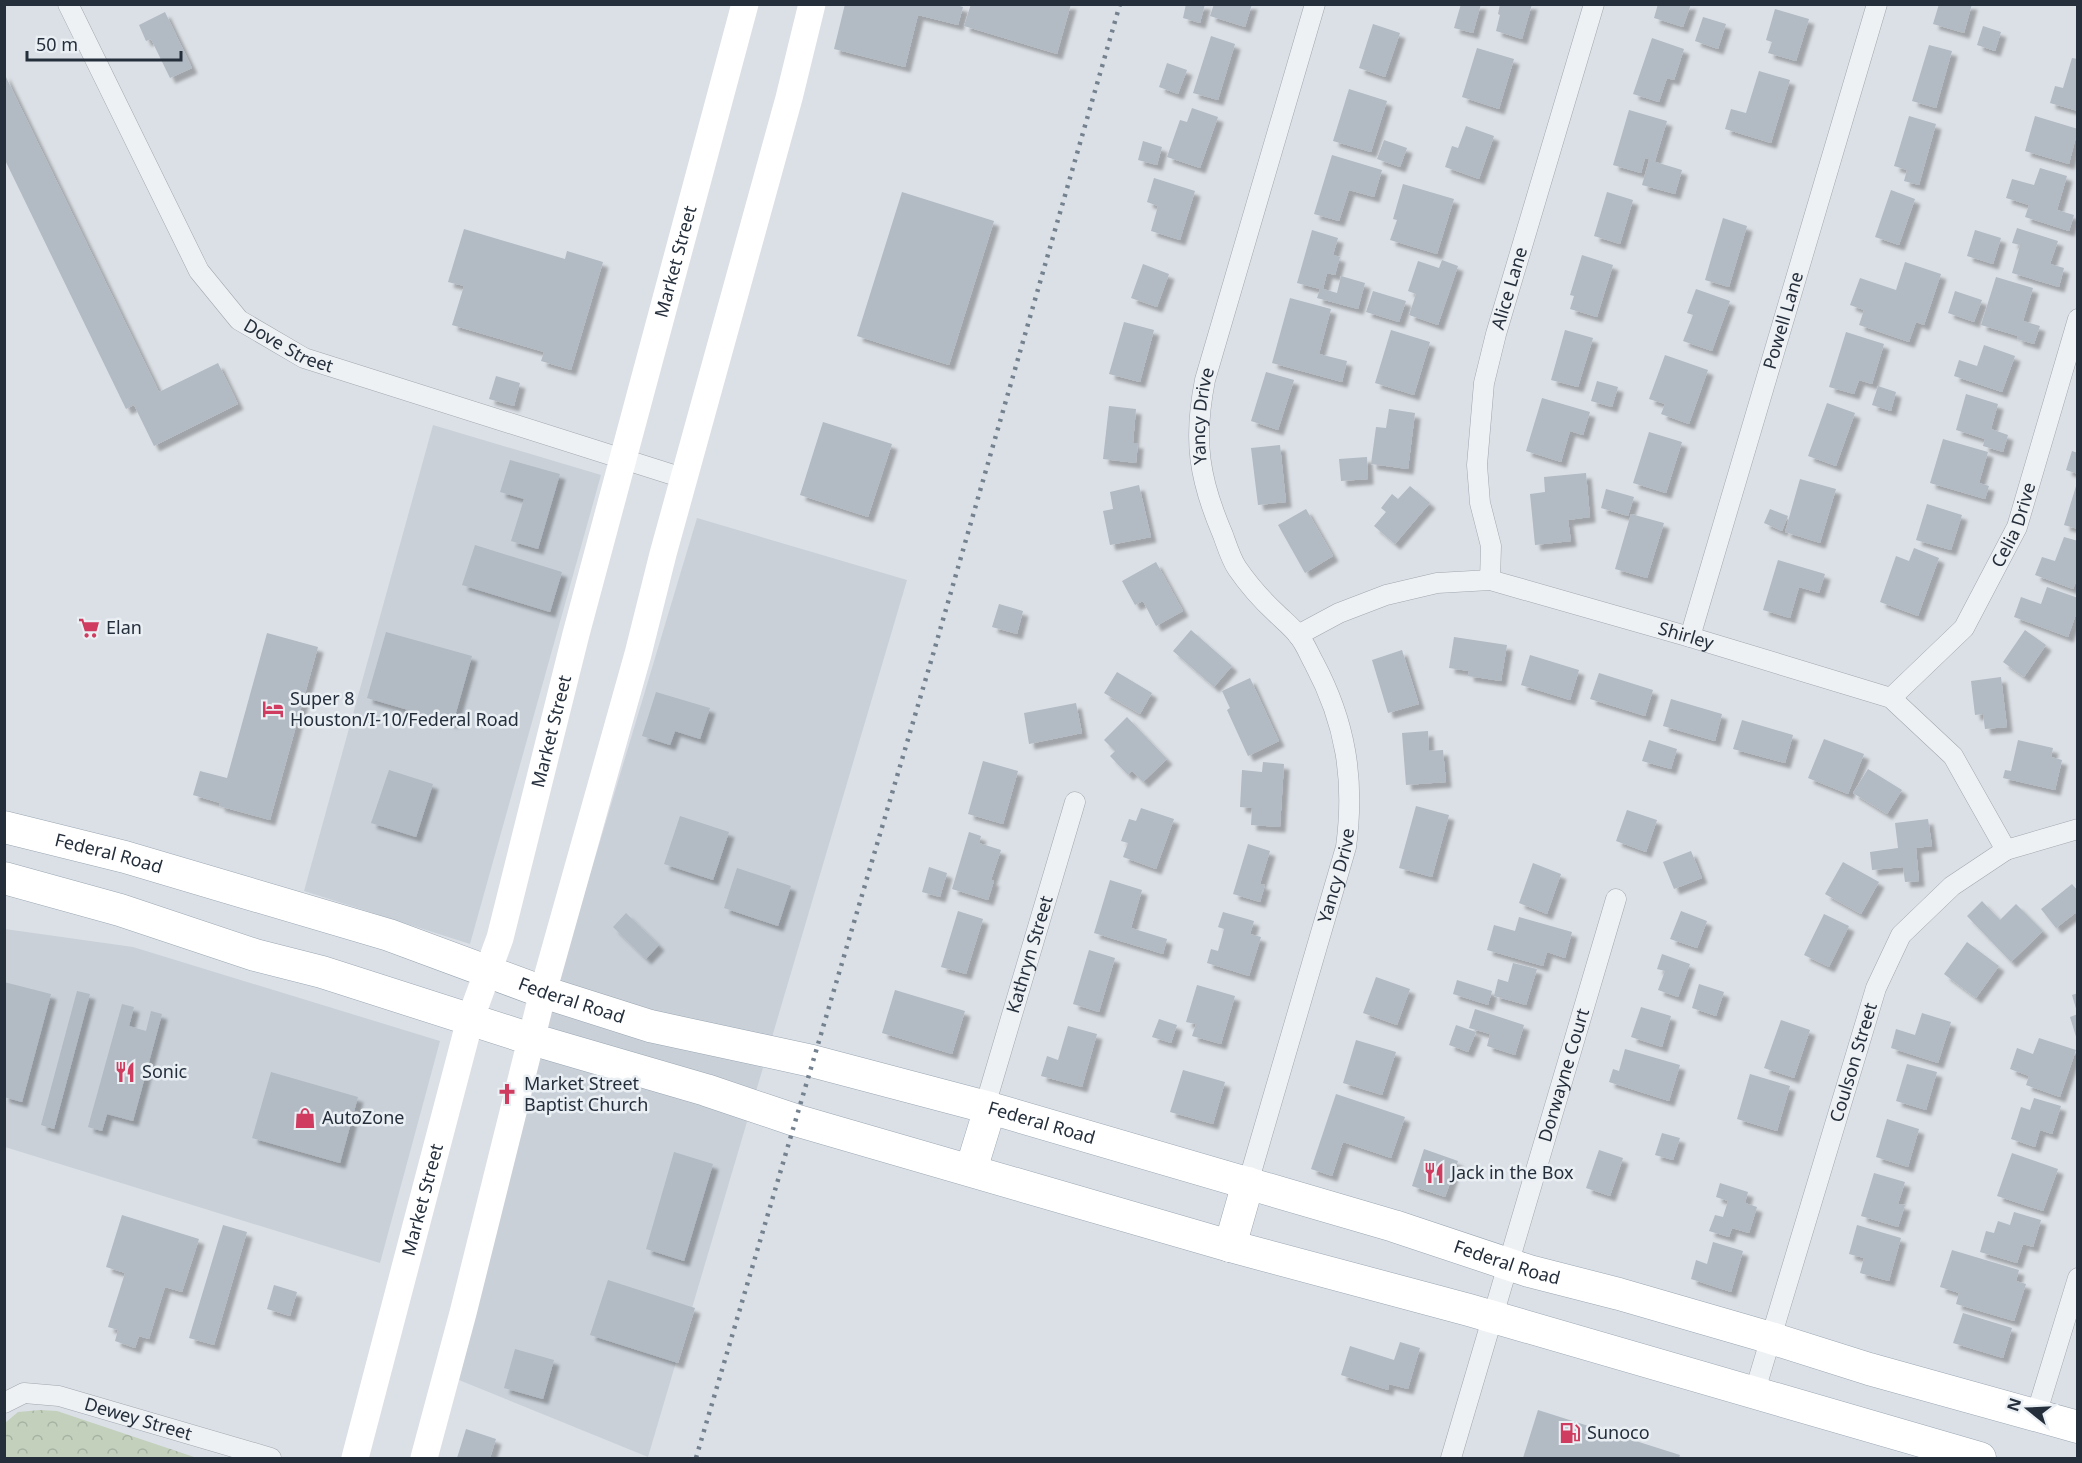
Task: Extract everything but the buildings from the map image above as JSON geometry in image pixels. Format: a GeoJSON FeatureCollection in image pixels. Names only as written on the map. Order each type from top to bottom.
{"type":"FeatureCollection","features":[{"type":"Feature","properties":{"kind":"main road","name":"Market Street"},"geometry":{"type":"LineString","coordinates":[[355,1458],[470,1020],[500,938],[574,641],[745,4]]}},
{"type":"Feature","properties":{"kind":"main road"},"geometry":{"type":"LineString","coordinates":[[424,1458],[463,1313],[543,992],[638,654],[683,478],[789,98],[812,4]]}},
{"type":"Feature","properties":{"kind":"main road","name":"Federal Road"},"geometry":{"type":"LineString","coordinates":[[4,827],[125,857],[388,935],[543,992],[650,1026],[812,1061],[987,1107],[1394,1226],[1507,1264],[1619,1294],[1772,1338],[1869,1369],[2078,1427]]}},
{"type":"Feature","properties":{"kind":"main road"},"geometry":{"type":"LineString","coordinates":[[4,878],[120,910],[255,955],[322,972],[531,1040],[706,1090],[795,1120],[1230,1246],[1491,1317],[1980,1458]]}},
{"type":"Feature","properties":{"kind":"main road"},"geometry":{"type":"LineString","coordinates":[[971,1170],[987,1107]]}},
{"type":"Feature","properties":{"kind":"main road"},"geometry":{"type":"LineString","coordinates":[[1230,1246],[1248,1183]]}},
{"type":"Feature","properties":{"kind":"street","name":"Dove Street"},"geometry":{"type":"LineString","coordinates":[[68,4],[199,272],[239,320],[304,358],[683,478]]}},
{"type":"Feature","properties":{"kind":"street","name":"Yancy Drive"},"geometry":{"type":"LineString","coordinates":[[1248,1183],[1346,847],[1349,820],[1348,767],[1338,715],[1328,690],[1298,635],[1265,603],[1236,567],[1211,506],[1202,473],[1198,422],[1204,380],[1315,4]]}},
{"type":"Feature","properties":{"kind":"street","name":"Alice Lane"},"geometry":{"type":"LineString","coordinates":[[1490,580],[1491,546],[1480,503],[1477,465],[1484,383],[1593,4]]}},
{"type":"Feature","properties":{"kind":"street","name":"Powell Lane"},"geometry":{"type":"LineString","coordinates":[[1690,637],[1877,4]]}},
{"type":"Feature","properties":{"kind":"street","name":"Celia Drive"},"geometry":{"type":"LineString","coordinates":[[1891,698],[1964,628],[2018,527],[2078,319]]}},
{"type":"Feature","properties":{"kind":"street","name":"Shirley"},"geometry":{"type":"LineString","coordinates":[[1298,635],[1339,613],[1386,595],[1437,583],[1490,580],[1891,698],[1953,756],[2006,850]]}},
{"type":"Feature","properties":{"kind":"street","name":"Kathryn Street"},"geometry":{"type":"LineString","coordinates":[[987,1107],[1075,802]]}},
{"type":"Feature","properties":{"kind":"street","name":"Coulson Street"},"geometry":{"type":"LineString","coordinates":[[1754,1394],[1876,988],[1901,935],[1952,886],[2006,850],[2078,829]]}},
{"type":"Feature","properties":{"kind":"street","name":"Dorwayne Court"},"geometry":{"type":"LineString","coordinates":[[1451,1458],[1616,899]]}},
{"type":"Feature","properties":{"kind":"street"},"geometry":{"type":"LineString","coordinates":[[2036,1416],[2078,1278]]}},
{"type":"Feature","properties":{"kind":"street","name":"Dewey Street"},"geometry":{"type":"LineString","coordinates":[[4,1402],[24,1393],[59,1396],[271,1458]]}},
{"type":"Feature","properties":{"kind":"shaded area"},"geometry":{"type":"Polygon","coordinates":[[[433,425],[601,475],[470,944],[304,891],[433,425]]]}},
{"type":"Feature","properties":{"kind":"shaded area"},"geometry":{"type":"Polygon","coordinates":[[[697,518],[907,580],[648,1457],[459,1380],[562,968],[697,518]]]}},
{"type":"Feature","properties":{"kind":"shaded area"},"geometry":{"type":"Polygon","coordinates":[[[5,929],[133,947],[440,1041],[380,1263],[5,1147],[5,929]]]}},
{"type":"Feature","properties":{"kind":"green space"},"geometry":{"type":"Polygon","coordinates":[[[57,1411],[197,1458],[5,1458],[5,1423],[18,1412],[57,1411]]]}},
{"type":"Feature","properties":{"kind":"railway"},"geometry":{"type":"LineString","coordinates":[[696,1458],[934,651],[1120,4]]}},
{"type":"Feature","properties":{"kind":"place","name":"Elan"},"geometry":{"type":"Point","coordinates":[89,628]}},
{"type":"Feature","properties":{"kind":"place","name":"Super 8 Houston/I-10/Federal Road"},"geometry":{"type":"Point","coordinates":[273,709]}},
{"type":"Feature","properties":{"kind":"place","name":"Sonic"},"geometry":{"type":"Point","coordinates":[125,1072]}},
{"type":"Feature","properties":{"kind":"place","name":"Market Street Baptist Church"},"geometry":{"type":"Point","coordinates":[507,1094]}},
{"type":"Feature","properties":{"kind":"place","name":"AutoZone"},"geometry":{"type":"Point","coordinates":[305,1118]}},
{"type":"Feature","properties":{"kind":"place","name":"Jack in the Box"},"geometry":{"type":"Point","coordinates":[1434,1173]}},
{"type":"Feature","properties":{"kind":"place","name":"Sunoco"},"geometry":{"type":"Point","coordinates":[1570,1433]}}]}
